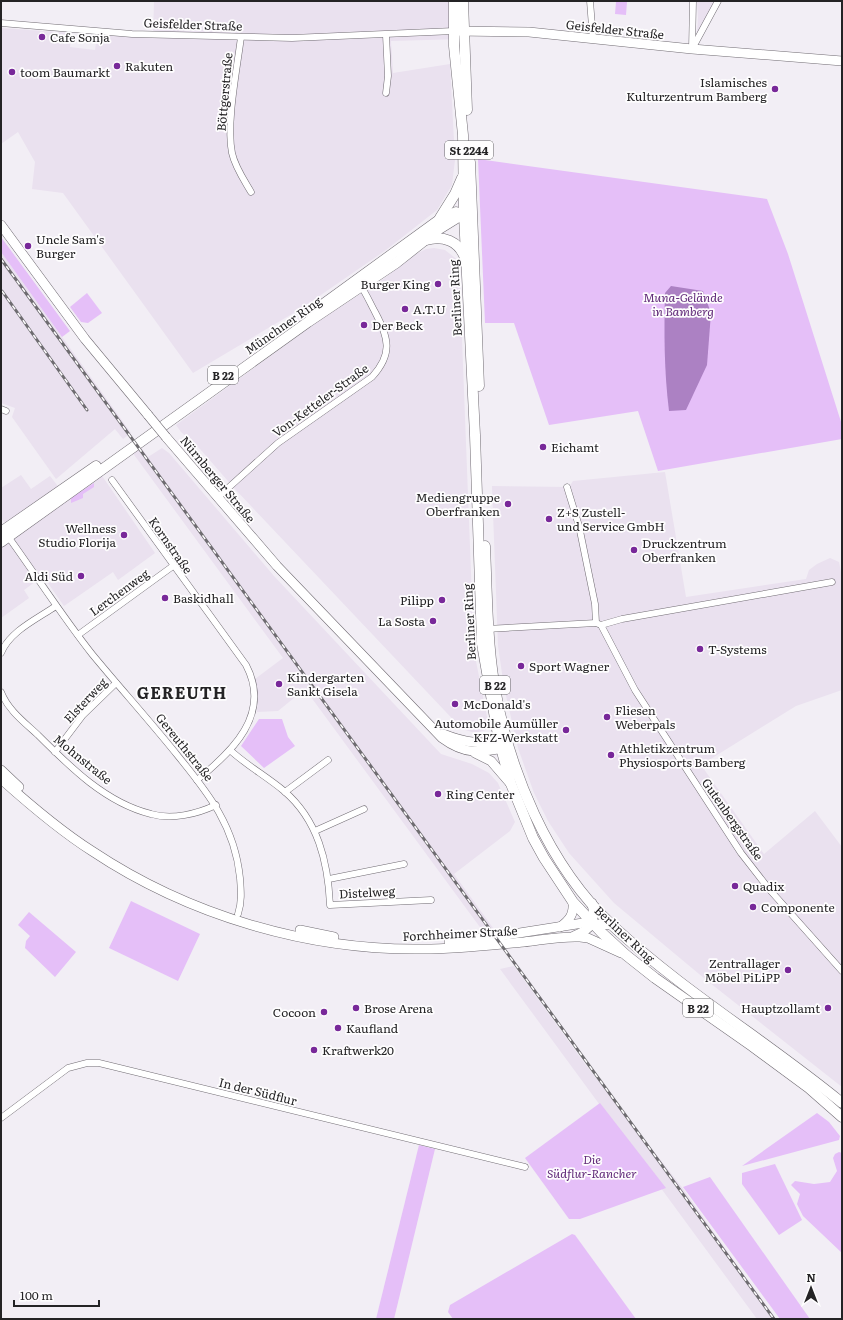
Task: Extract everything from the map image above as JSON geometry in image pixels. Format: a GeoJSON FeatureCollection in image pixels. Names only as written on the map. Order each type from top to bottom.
{"type":"FeatureCollection","features":[{"type":"Feature","properties":{"kind":"main road","name":"Berliner Ring"},"geometry":{"type":"LineString","coordinates":[[454,1],[459,30],[472,202],[485,629]]}},
{"type":"Feature","properties":{"kind":"main road","name":"Berliner Ring"},"geometry":{"type":"LineString","coordinates":[[463,1],[459,30],[464,170],[464,215],[485,629],[511,784],[533,838],[547,863],[573,902],[592,922],[626,955],[752,1046],[808,1088],[842,1117]]}},
{"type":"Feature","properties":{"kind":"main road"},"geometry":{"type":"LineString","coordinates":[[439,220],[455,194],[464,170]]}},
{"type":"Feature","properties":{"kind":"main road"},"geometry":{"type":"LineString","coordinates":[[472,202],[464,215],[473,223]]}},
{"type":"Feature","properties":{"kind":"main road","name":"B 22"},"geometry":{"type":"LineString","coordinates":[[439,220],[453,212],[464,215]]}},
{"type":"Feature","properties":{"kind":"main road","name":"Münchner Ring"},"geometry":{"type":"LineString","coordinates":[[3,534],[359,283],[464,215]]}},
{"type":"Feature","properties":{"kind":"main road","name":"Münchner Ring"},"geometry":{"type":"LineString","coordinates":[[359,283],[439,220]]}},
{"type":"Feature","properties":{"kind":"main road"},"geometry":{"type":"LineString","coordinates":[[424,240],[442,238],[453,242],[460,247],[466,260]]}},
{"type":"Feature","properties":{"kind":"main road","name":"Berliner Ring"},"geometry":{"type":"LineString","coordinates":[[504,744],[544,831],[567,870],[592,903],[612,925],[644,953],[785,1058],[842,1103]]}},
{"type":"Feature","properties":{"kind":"street"},"geometry":{"type":"LineString","coordinates":[[590,1],[592,39]]}},
{"type":"Feature","properties":{"kind":"street"},"geometry":{"type":"LineString","coordinates":[[692,49],[693,1]]}},
{"type":"Feature","properties":{"kind":"street"},"geometry":{"type":"LineString","coordinates":[[692,49],[718,1]]}},
{"type":"Feature","properties":{"kind":"street","name":"Geisfelder Straße"},"geometry":{"type":"LineString","coordinates":[[1,23],[132,34],[292,38],[386,35],[459,30],[529,32],[692,49],[842,61]]}},
{"type":"Feature","properties":{"kind":"street"},"geometry":{"type":"LineString","coordinates":[[386,35],[388,76],[386,94]]}},
{"type":"Feature","properties":{"kind":"street","name":"Böttgerstraße"},"geometry":{"type":"LineString","coordinates":[[241,37],[231,124],[231,142],[233,154],[251,192]]}},
{"type":"Feature","properties":{"kind":"street","name":"Nürnberger Straße"},"geometry":{"type":"LineString","coordinates":[[1,225],[85,339],[217,498],[277,566],[436,731],[450,743],[474,752],[504,744]]}},
{"type":"Feature","properties":{"kind":"street","name":"Von-Ketteler-Straße"},"geometry":{"type":"LineString","coordinates":[[217,498],[278,443],[372,377],[380,368],[385,358],[387,337],[383,326],[359,283]]}},
{"type":"Feature","properties":{"kind":"street","name":"Kornstraße"},"geometry":{"type":"LineString","coordinates":[[112,480],[246,665],[251,677],[254,690],[253,711],[244,731],[230,750],[197,780]]}},
{"type":"Feature","properties":{"kind":"street","name":"Gutenbergstraße"},"geometry":{"type":"LineString","coordinates":[[567,486],[579,526],[599,624],[634,690],[741,853],[769,889],[842,971]]}},
{"type":"Feature","properties":{"kind":"street","name":"Gereuthstraße"},"geometry":{"type":"LineString","coordinates":[[3,534],[78,635],[116,683],[158,731],[216,805],[234,843],[238,864],[241,898],[238,914]]}},
{"type":"Feature","properties":{"kind":"street","name":"Lerchenweg"},"geometry":{"type":"LineString","coordinates":[[78,635],[173,566]]}},
{"type":"Feature","properties":{"kind":"street"},"geometry":{"type":"LineString","coordinates":[[485,629],[599,624],[832,582]]}},
{"type":"Feature","properties":{"kind":"street"},"geometry":{"type":"LineString","coordinates":[[1,653],[10,639],[22,628],[56,606]]}},
{"type":"Feature","properties":{"kind":"street","name":"Elsterweg"},"geometry":{"type":"LineString","coordinates":[[55,752],[83,715],[116,683]]}},
{"type":"Feature","properties":{"kind":"street","name":"Mohnstraße"},"geometry":{"type":"LineString","coordinates":[[1,692],[14,714],[55,752],[88,781],[122,803],[153,815],[180,816],[216,805]]}},
{"type":"Feature","properties":{"kind":"street","name":"Nürnberger Straße"},"geometry":{"type":"LineString","coordinates":[[436,731],[466,742],[479,744],[504,744]]}},
{"type":"Feature","properties":{"kind":"street","name":"Distelweg"},"geometry":{"type":"LineString","coordinates":[[230,750],[285,792],[304,814],[315,831],[324,854],[329,879],[330,905],[431,900]]}},
{"type":"Feature","properties":{"kind":"street"},"geometry":{"type":"LineString","coordinates":[[474,752],[491,761],[511,784]]}},
{"type":"Feature","properties":{"kind":"street"},"geometry":{"type":"LineString","coordinates":[[285,792],[328,760]]}},
{"type":"Feature","properties":{"kind":"street","name":"Forchheimer Straße"},"geometry":{"type":"LineString","coordinates":[[1,770],[43,809],[105,853],[181,892],[238,914],[279,926],[336,937],[406,943],[470,940],[592,922],[612,925]]}},
{"type":"Feature","properties":{"kind":"street","name":"Forchheimer Straße"},"geometry":{"type":"LineString","coordinates":[[1,779],[56,826],[115,865],[160,890],[197,906],[256,926],[318,940],[406,949],[444,948],[571,937],[588,938],[626,955]]}},
{"type":"Feature","properties":{"kind":"street"},"geometry":{"type":"LineString","coordinates":[[315,831],[364,809]]}},
{"type":"Feature","properties":{"kind":"street","name":"Distelweg"},"geometry":{"type":"LineString","coordinates":[[329,879],[404,864]]}},
{"type":"Feature","properties":{"kind":"street"},"geometry":{"type":"LineString","coordinates":[[559,927],[571,918],[574,909],[573,902]]}},
{"type":"Feature","properties":{"kind":"street"},"geometry":{"type":"LineString","coordinates":[[571,937],[587,930],[592,922],[594,914],[592,903]]}},
{"type":"Feature","properties":{"kind":"street","name":"In der Südflur"},"geometry":{"type":"LineString","coordinates":[[1,1118],[68,1068],[87,1063],[99,1063],[525,1167]]}},
{"type":"Feature","properties":{"kind":"shaded area"},"geometry":{"type":"Polygon","coordinates":[[[154,1],[461,1],[462,39],[391,41],[393,73],[450,64],[455,160],[452,185],[437,210],[386,250],[302,308],[193,373],[63,193],[32,189],[35,162],[18,132],[1,144],[1,28],[71,33],[70,47],[95,50],[97,35],[153,38],[154,1]]]}},
{"type":"Feature","properties":{"kind":"shaded area"},"geometry":{"type":"Polygon","coordinates":[[[697,1],[715,1],[697,35],[698,17],[697,1]]]}},
{"type":"Feature","properties":{"kind":"shaded area"},"geometry":{"type":"Polygon","coordinates":[[[434,248],[445,250],[459,261],[474,651],[489,727],[486,730],[475,733],[462,729],[176,425],[317,322],[382,280],[416,254],[426,249],[434,248]]]}},
{"type":"Feature","properties":{"kind":"shaded area"},"geometry":{"type":"Polygon","coordinates":[[[1,252],[131,433],[123,439],[115,429],[56,479],[12,417],[15,408],[1,403],[1,252]]]}},
{"type":"Feature","properties":{"kind":"shaded area"},"geometry":{"type":"Polygon","coordinates":[[[671,286],[703,291],[711,313],[707,365],[686,410],[669,411],[665,366],[665,293],[671,286]]]}},
{"type":"Feature","properties":{"kind":"shaded area"},"geometry":{"type":"Polygon","coordinates":[[[140,446],[148,457],[162,448],[169,453],[274,576],[441,754],[472,764],[489,773],[498,783],[515,822],[510,831],[454,874],[496,932],[485,934],[305,689],[278,711],[257,712],[258,697],[255,679],[283,658],[132,452],[140,446]]]}},
{"type":"Feature","properties":{"kind":"shaded area"},"geometry":{"type":"Polygon","coordinates":[[[98,470],[155,553],[118,580],[113,572],[64,606],[43,576],[24,590],[29,598],[1,618],[1,539],[12,531],[1,518],[1,488],[21,475],[31,489],[50,476],[64,494],[98,470]]]}},
{"type":"Feature","properties":{"kind":"shaded area"},"geometry":{"type":"Polygon","coordinates":[[[665,472],[686,597],[806,579],[809,570],[817,564],[830,558],[839,562],[842,577],[842,690],[796,706],[701,765],[764,854],[815,811],[842,847],[842,1087],[705,979],[614,903],[569,853],[548,821],[534,793],[518,748],[504,687],[498,646],[492,486],[569,487],[573,481],[665,472]]]}},
{"type":"Feature","properties":{"kind":"shaded area"},"geometry":{"type":"Polygon","coordinates":[[[514,966],[585,1064],[681,1186],[775,1319],[757,1319],[500,969],[514,966]]]}},
{"type":"Feature","properties":{"kind":"green space"},"geometry":{"type":"Polygon","coordinates":[[[616,2],[627,2],[626,15],[615,14],[616,2]]]}},
{"type":"Feature","properties":{"kind":"green space","name":"Muna-Gelände in Bamberg"},"geometry":{"type":"Polygon","coordinates":[[[478,159],[767,199],[788,254],[842,425],[842,439],[658,471],[638,411],[549,425],[514,323],[485,323],[478,159]]]}},
{"type":"Feature","properties":{"kind":"green space"},"geometry":{"type":"Polygon","coordinates":[[[1,237],[70,331],[62,337],[1,252],[1,237]]]}},
{"type":"Feature","properties":{"kind":"green space"},"geometry":{"type":"Polygon","coordinates":[[[87,293],[102,313],[88,323],[81,322],[70,307],[87,293]]]}},
{"type":"Feature","properties":{"kind":"green space"},"geometry":{"type":"Polygon","coordinates":[[[94,483],[94,487],[83,494],[83,498],[71,503],[71,498],[94,483]]]}},
{"type":"Feature","properties":{"kind":"green space"},"geometry":{"type":"Polygon","coordinates":[[[259,719],[282,719],[288,737],[295,746],[264,768],[241,746],[259,719]]]}},
{"type":"Feature","properties":{"kind":"green space"},"geometry":{"type":"Polygon","coordinates":[[[131,901],[200,934],[178,981],[109,948],[131,901]]]}},
{"type":"Feature","properties":{"kind":"green space"},"geometry":{"type":"Polygon","coordinates":[[[29,912],[76,952],[55,977],[25,948],[26,941],[30,936],[18,925],[29,912]]]}},
{"type":"Feature","properties":{"kind":"green space","name":"Die Südflur-Rancher"},"geometry":{"type":"Polygon","coordinates":[[[600,1103],[666,1188],[580,1219],[569,1219],[525,1158],[600,1103]]]}},
{"type":"Feature","properties":{"kind":"green space"},"geometry":{"type":"Polygon","coordinates":[[[817,1113],[829,1122],[840,1136],[839,1140],[742,1166],[817,1113]]]}},
{"type":"Feature","properties":{"kind":"green space"},"geometry":{"type":"Polygon","coordinates":[[[419,1145],[435,1149],[394,1319],[376,1319],[419,1145]]]}},
{"type":"Feature","properties":{"kind":"green space"},"geometry":{"type":"Polygon","coordinates":[[[839,1152],[842,1153],[842,1253],[803,1216],[797,1204],[800,1194],[791,1185],[795,1181],[814,1184],[830,1182],[837,1171],[833,1158],[835,1154],[839,1152]]]}},
{"type":"Feature","properties":{"kind":"green space"},"geometry":{"type":"Polygon","coordinates":[[[775,1164],[802,1220],[779,1235],[742,1184],[742,1173],[775,1164]]]}},
{"type":"Feature","properties":{"kind":"green space"},"geometry":{"type":"Polygon","coordinates":[[[710,1177],[810,1319],[780,1319],[683,1187],[710,1177]]]}},
{"type":"Feature","properties":{"kind":"green space"},"geometry":{"type":"Polygon","coordinates":[[[572,1234],[575,1235],[636,1319],[453,1319],[448,1312],[450,1305],[572,1234]]]}},
{"type":"Feature","properties":{"kind":"railway"},"geometry":{"type":"LineString","coordinates":[[1,259],[774,1319]]}},
{"type":"Feature","properties":{"kind":"railway"},"geometry":{"type":"LineString","coordinates":[[2,291],[87,410]]}},
{"type":"Feature","properties":{"kind":"place","name":"Cafe Sonja"},"geometry":{"type":"Point","coordinates":[42,37]}},
{"type":"Feature","properties":{"kind":"place","name":"Rakuten"},"geometry":{"type":"Point","coordinates":[117,66]}},
{"type":"Feature","properties":{"kind":"place","name":"toom Baumarkt"},"geometry":{"type":"Point","coordinates":[12,72]}},
{"type":"Feature","properties":{"kind":"place","name":"Islamisches Kulturzentrum Bamberg"},"geometry":{"type":"Point","coordinates":[775,89]}},
{"type":"Feature","properties":{"kind":"place","name":"Uncle Sam's Burger"},"geometry":{"type":"Point","coordinates":[28,246]}},
{"type":"Feature","properties":{"kind":"place","name":"Burger King"},"geometry":{"type":"Point","coordinates":[438,284]}},
{"type":"Feature","properties":{"kind":"place","name":"A.T.U"},"geometry":{"type":"Point","coordinates":[405,309]}},
{"type":"Feature","properties":{"kind":"place","name":"Der Beck"},"geometry":{"type":"Point","coordinates":[364,325]}},
{"type":"Feature","properties":{"kind":"place","name":"Eichamt"},"geometry":{"type":"Point","coordinates":[543,447]}},
{"type":"Feature","properties":{"kind":"place","name":"Mediengruppe Oberfranken"},"geometry":{"type":"Point","coordinates":[508,504]}},
{"type":"Feature","properties":{"kind":"place","name":"Z+S Zustell- und Service GmbH"},"geometry":{"type":"Point","coordinates":[549,519]}},
{"type":"Feature","properties":{"kind":"place","name":"Wellness Studio Florija"},"geometry":{"type":"Point","coordinates":[124,535]}},
{"type":"Feature","properties":{"kind":"place","name":"Druckzentrum Oberfranken"},"geometry":{"type":"Point","coordinates":[634,550]}},
{"type":"Feature","properties":{"kind":"place","name":"Aldi Süd"},"geometry":{"type":"Point","coordinates":[81,576]}},
{"type":"Feature","properties":{"kind":"place","name":"Baskidhall"},"geometry":{"type":"Point","coordinates":[165,598]}},
{"type":"Feature","properties":{"kind":"place","name":"Pilipp"},"geometry":{"type":"Point","coordinates":[442,600]}},
{"type":"Feature","properties":{"kind":"place","name":"La Sosta"},"geometry":{"type":"Point","coordinates":[433,621]}},
{"type":"Feature","properties":{"kind":"place","name":"T-Systems"},"geometry":{"type":"Point","coordinates":[700,649]}},
{"type":"Feature","properties":{"kind":"place","name":"Sport Wagner"},"geometry":{"type":"Point","coordinates":[521,666]}},
{"type":"Feature","properties":{"kind":"place","name":"Kindergarten Sankt Gisela"},"geometry":{"type":"Point","coordinates":[279,684]}},
{"type":"Feature","properties":{"kind":"place","name":"McDonald's"},"geometry":{"type":"Point","coordinates":[455,704]}},
{"type":"Feature","properties":{"kind":"place","name":"Fliesen Weberpals"},"geometry":{"type":"Point","coordinates":[607,717]}},
{"type":"Feature","properties":{"kind":"place","name":"Automobile Aumüller KFZ-Werkstatt"},"geometry":{"type":"Point","coordinates":[566,730]}},
{"type":"Feature","properties":{"kind":"place","name":"Athletikzentrum Physiosports Bamberg"},"geometry":{"type":"Point","coordinates":[611,755]}},
{"type":"Feature","properties":{"kind":"place","name":"Ring Center"},"geometry":{"type":"Point","coordinates":[438,794]}},
{"type":"Feature","properties":{"kind":"place","name":"Quadix"},"geometry":{"type":"Point","coordinates":[735,886]}},
{"type":"Feature","properties":{"kind":"place","name":"Componente"},"geometry":{"type":"Point","coordinates":[753,907]}},
{"type":"Feature","properties":{"kind":"place","name":"Zentrallager Möbel PiLiPP"},"geometry":{"type":"Point","coordinates":[788,970]}},
{"type":"Feature","properties":{"kind":"place","name":"Brose Arena"},"geometry":{"type":"Point","coordinates":[356,1008]}},
{"type":"Feature","properties":{"kind":"place","name":"Hauptzollamt"},"geometry":{"type":"Point","coordinates":[828,1008]}},
{"type":"Feature","properties":{"kind":"place","name":"Cocoon"},"geometry":{"type":"Point","coordinates":[324,1012]}},
{"type":"Feature","properties":{"kind":"place","name":"Kaufland"},"geometry":{"type":"Point","coordinates":[338,1028]}},
{"type":"Feature","properties":{"kind":"place","name":"Kraftwerk20"},"geometry":{"type":"Point","coordinates":[314,1050]}},
{"type":"Feature","properties":{"kind":"district","name":"GEREUTH"},"geometry":{"type":"Point","coordinates":[182,692]}}]}
